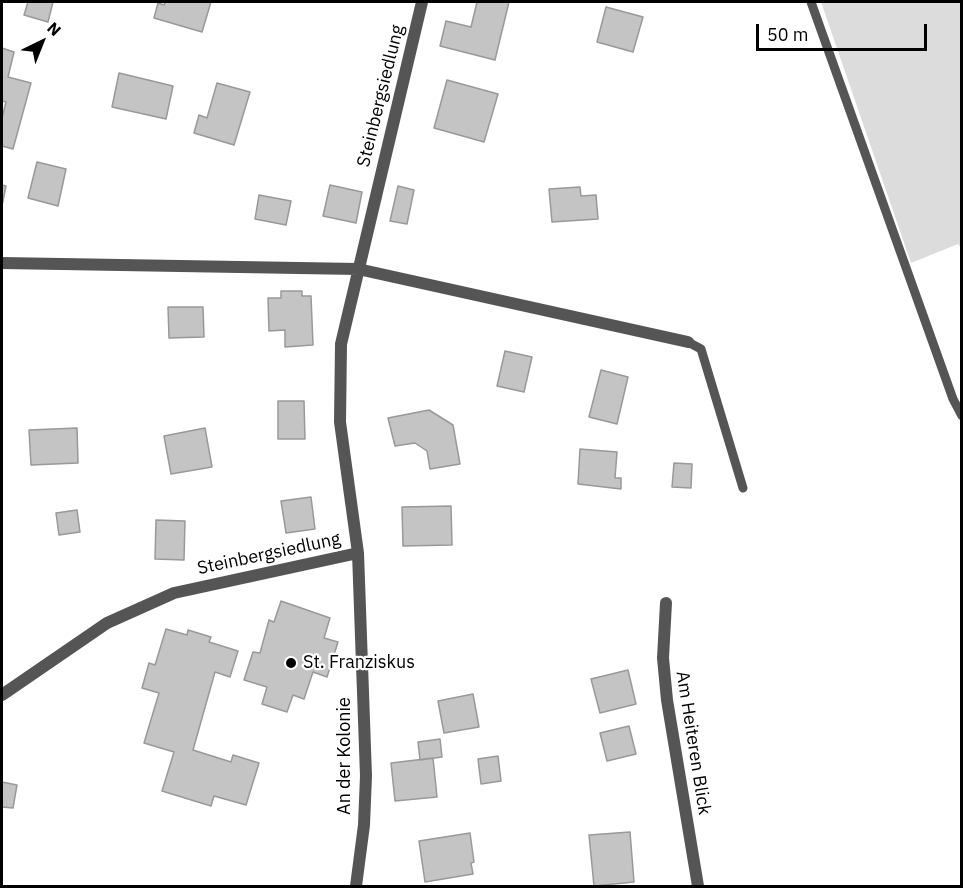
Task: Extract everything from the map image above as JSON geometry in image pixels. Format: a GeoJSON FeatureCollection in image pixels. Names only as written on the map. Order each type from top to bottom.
{"type":"FeatureCollection","features":[{"type":"Feature","properties":{"kind":"street","name":"Steinbergsiedlung"},"geometry":{"type":"LineString","coordinates":[[2,694],[107,623],[174,593],[358,553],[340,422],[340,344],[422,2]]}},
{"type":"Feature","properties":{"kind":"street"},"geometry":{"type":"LineString","coordinates":[[2,263],[358,269],[688,342]]}},
{"type":"Feature","properties":{"kind":"street","name":"An der Kolonie"},"geometry":{"type":"LineString","coordinates":[[357,886],[364,825],[366,776],[358,553]]}},
{"type":"Feature","properties":{"kind":"street","name":"Am Heiteren Blick"},"geometry":{"type":"LineString","coordinates":[[666,603],[663,658],[667,700],[698,886]]}},
{"type":"Feature","properties":{"kind":"lane"},"geometry":{"type":"LineString","coordinates":[[811,2],[953,399],[962,416]]}},
{"type":"Feature","properties":{"kind":"lane"},"geometry":{"type":"LineString","coordinates":[[688,342],[700,349],[743,488]]}},
{"type":"Feature","properties":{"kind":"shaded area"},"geometry":{"type":"Polygon","coordinates":[[[821,2],[961,2],[961,248],[958,244],[911,263],[821,2]]]}},
{"type":"Feature","properties":{"kind":"building"},"geometry":{"type":"Polygon","coordinates":[[[28,2],[53,2],[48,22],[24,15],[28,2]]]}},
{"type":"Feature","properties":{"kind":"building"},"geometry":{"type":"Polygon","coordinates":[[[165,2],[211,2],[202,32],[154,18],[158,3],[164,5],[165,2]]]}},
{"type":"Feature","properties":{"kind":"building"},"geometry":{"type":"Polygon","coordinates":[[[477,2],[509,2],[495,60],[440,46],[446,21],[471,27],[477,2]]]}},
{"type":"Feature","properties":{"kind":"building"},"geometry":{"type":"Polygon","coordinates":[[[606,7],[643,17],[633,52],[597,42],[606,7]]]}},
{"type":"Feature","properties":{"kind":"building"},"geometry":{"type":"Polygon","coordinates":[[[2,48],[14,52],[8,77],[31,83],[13,149],[2,146],[2,118],[6,102],[2,101],[2,48]]]}},
{"type":"Feature","properties":{"kind":"building"},"geometry":{"type":"Polygon","coordinates":[[[119,73],[173,86],[166,119],[112,107],[119,73]]]}},
{"type":"Feature","properties":{"kind":"building"},"geometry":{"type":"Polygon","coordinates":[[[447,80],[498,94],[484,142],[434,128],[447,80]]]}},
{"type":"Feature","properties":{"kind":"building"},"geometry":{"type":"Polygon","coordinates":[[[217,83],[250,92],[234,145],[194,133],[199,115],[207,118],[217,83]]]}},
{"type":"Feature","properties":{"kind":"building"},"geometry":{"type":"Polygon","coordinates":[[[37,162],[66,169],[58,206],[28,198],[37,162]]]}},
{"type":"Feature","properties":{"kind":"building"},"geometry":{"type":"Polygon","coordinates":[[[2,185],[6,186],[2,206],[2,185]]]}},
{"type":"Feature","properties":{"kind":"building"},"geometry":{"type":"Polygon","coordinates":[[[330,185],[362,192],[356,223],[323,216],[330,185]]]}},
{"type":"Feature","properties":{"kind":"building"},"geometry":{"type":"Polygon","coordinates":[[[398,186],[414,190],[407,224],[390,221],[398,186]]]}},
{"type":"Feature","properties":{"kind":"building"},"geometry":{"type":"Polygon","coordinates":[[[580,187],[581,196],[596,195],[598,219],[552,222],[549,189],[580,187]]]}},
{"type":"Feature","properties":{"kind":"building"},"geometry":{"type":"Polygon","coordinates":[[[259,195],[291,201],[286,225],[255,219],[259,195]]]}},
{"type":"Feature","properties":{"kind":"building"},"geometry":{"type":"Polygon","coordinates":[[[281,291],[302,291],[302,296],[311,296],[313,345],[285,347],[285,330],[269,331],[268,298],[281,298],[281,291]]]}},
{"type":"Feature","properties":{"kind":"building"},"geometry":{"type":"Polygon","coordinates":[[[168,307],[203,307],[204,337],[169,338],[168,307]]]}},
{"type":"Feature","properties":{"kind":"building"},"geometry":{"type":"Polygon","coordinates":[[[505,351],[532,357],[524,392],[497,386],[505,351]]]}},
{"type":"Feature","properties":{"kind":"building"},"geometry":{"type":"Polygon","coordinates":[[[601,370],[628,377],[617,424],[589,417],[601,370]]]}},
{"type":"Feature","properties":{"kind":"building"},"geometry":{"type":"Polygon","coordinates":[[[278,401],[304,401],[305,439],[278,439],[278,401]]]}},
{"type":"Feature","properties":{"kind":"building"},"geometry":{"type":"Polygon","coordinates":[[[429,410],[453,425],[460,464],[430,469],[427,451],[415,443],[395,446],[388,418],[429,410]]]}},
{"type":"Feature","properties":{"kind":"building"},"geometry":{"type":"Polygon","coordinates":[[[77,428],[78,463],[31,465],[29,430],[77,428]]]}},
{"type":"Feature","properties":{"kind":"building"},"geometry":{"type":"Polygon","coordinates":[[[205,428],[212,467],[171,474],[164,436],[205,428]]]}},
{"type":"Feature","properties":{"kind":"building"},"geometry":{"type":"Polygon","coordinates":[[[580,449],[617,452],[615,478],[621,478],[621,489],[578,484],[580,449]]]}},
{"type":"Feature","properties":{"kind":"building"},"geometry":{"type":"Polygon","coordinates":[[[674,463],[692,464],[691,488],[672,487],[674,463]]]}},
{"type":"Feature","properties":{"kind":"building"},"geometry":{"type":"Polygon","coordinates":[[[311,497],[315,529],[286,533],[281,501],[311,497]]]}},
{"type":"Feature","properties":{"kind":"building"},"geometry":{"type":"Polygon","coordinates":[[[451,506],[452,545],[403,546],[402,507],[451,506]]]}},
{"type":"Feature","properties":{"kind":"building"},"geometry":{"type":"Polygon","coordinates":[[[77,510],[80,532],[59,535],[56,513],[77,510]]]}},
{"type":"Feature","properties":{"kind":"building"},"geometry":{"type":"Polygon","coordinates":[[[156,520],[185,521],[184,560],[155,559],[156,520]]]}},
{"type":"Feature","properties":{"kind":"building","name":"St. Franziskus"},"geometry":{"type":"Polygon","coordinates":[[[281,601],[330,618],[324,638],[338,642],[327,677],[313,672],[304,699],[293,695],[287,712],[262,704],[267,687],[244,680],[253,652],[260,653],[269,620],[274,622],[281,601]]]}},
{"type":"Feature","properties":{"kind":"building"},"geometry":{"type":"Polygon","coordinates":[[[166,629],[187,635],[188,630],[211,637],[209,642],[238,651],[230,677],[215,672],[193,750],[231,762],[233,755],[259,763],[246,805],[214,796],[211,806],[162,791],[174,752],[144,743],[159,693],[142,688],[149,663],[155,665],[166,629]]]}},
{"type":"Feature","properties":{"kind":"building"},"geometry":{"type":"Polygon","coordinates":[[[628,670],[636,704],[600,713],[591,679],[628,670]]]}},
{"type":"Feature","properties":{"kind":"building"},"geometry":{"type":"Polygon","coordinates":[[[473,694],[479,727],[444,733],[438,701],[473,694]]]}},
{"type":"Feature","properties":{"kind":"building"},"geometry":{"type":"Polygon","coordinates":[[[629,726],[636,754],[607,761],[600,733],[629,726]]]}},
{"type":"Feature","properties":{"kind":"building"},"geometry":{"type":"Polygon","coordinates":[[[440,739],[442,757],[420,760],[418,742],[440,739]]]}},
{"type":"Feature","properties":{"kind":"building"},"geometry":{"type":"Polygon","coordinates":[[[498,756],[501,781],[481,784],[478,759],[498,756]]]}},
{"type":"Feature","properties":{"kind":"building"},"geometry":{"type":"Polygon","coordinates":[[[433,758],[437,797],[395,801],[391,763],[433,758]]]}},
{"type":"Feature","properties":{"kind":"building"},"geometry":{"type":"Polygon","coordinates":[[[2,782],[17,785],[13,808],[2,807],[2,782]]]}},
{"type":"Feature","properties":{"kind":"building"},"geometry":{"type":"Polygon","coordinates":[[[630,832],[634,882],[594,886],[589,835],[630,832]]]}},
{"type":"Feature","properties":{"kind":"building"},"geometry":{"type":"Polygon","coordinates":[[[470,833],[474,862],[471,863],[473,874],[425,882],[419,841],[470,833]]]}},
{"type":"Feature","properties":{"kind":"place","name":"St. Franziskus"},"geometry":{"type":"Point","coordinates":[291,663]}}]}
